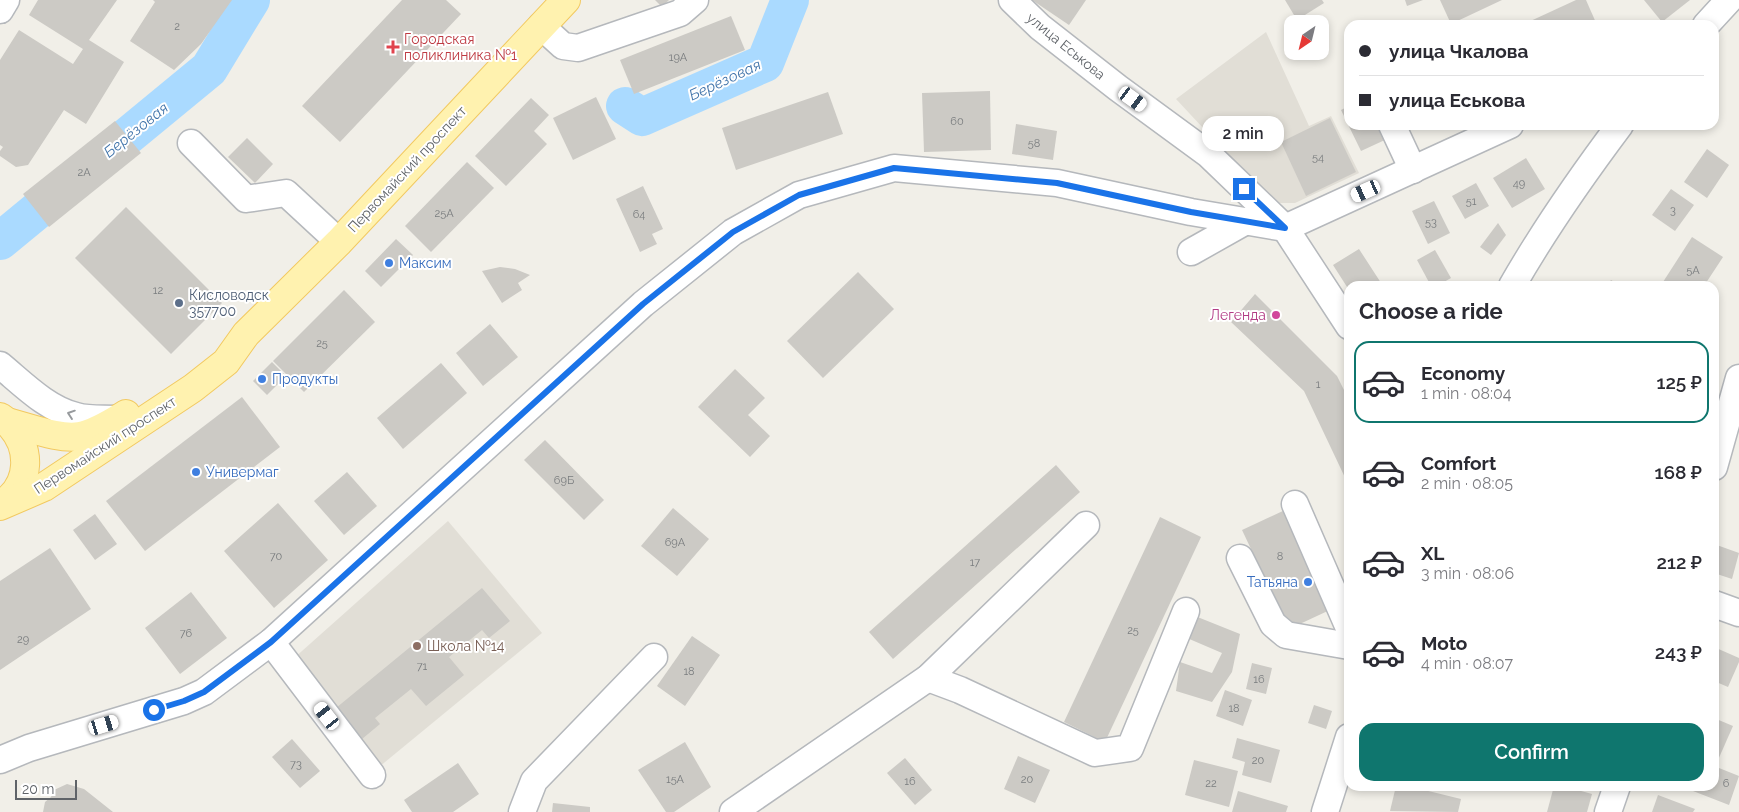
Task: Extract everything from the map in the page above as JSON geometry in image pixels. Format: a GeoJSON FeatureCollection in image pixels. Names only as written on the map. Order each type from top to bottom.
{"type":"FeatureCollection","features":[{"type":"Feature","properties":{"kind":"main road","name":"Первомайский проспект"},"geometry":{"type":"LineString","coordinates":[[0,506],[44,487],[193,388],[226,362],[246,334],[339,242],[566,0]]}},
{"type":"Feature","properties":{"kind":"main road","name":"Первомайский проспект"},"geometry":{"type":"LineString","coordinates":[[2,413],[61,436],[73,437],[87,434],[119,419],[184,376],[216,351],[246,334]]}},
{"type":"Feature","properties":{"kind":"main road"},"geometry":{"type":"LineString","coordinates":[[0,506],[20,485],[25,466],[24,446],[2,413]]}},
{"type":"Feature","properties":{"kind":"street"},"geometry":{"type":"LineString","coordinates":[[0,10],[6,0]]}},
{"type":"Feature","properties":{"kind":"street"},"geometry":{"type":"LineString","coordinates":[[541,26],[563,46],[578,48],[680,13],[695,0]]}},
{"type":"Feature","properties":{"kind":"street","name":"улица Еськова"},"geometry":{"type":"LineString","coordinates":[[1012,0],[1040,27],[1118,88],[1208,154],[1285,228],[1344,318]]}},
{"type":"Feature","properties":{"kind":"street"},"geometry":{"type":"LineString","coordinates":[[1711,20],[1729,0]]}},
{"type":"Feature","properties":{"kind":"street"},"geometry":{"type":"LineString","coordinates":[[1394,130],[1413,170]]}},
{"type":"Feature","properties":{"kind":"street"},"geometry":{"type":"LineString","coordinates":[[0,760],[29,748],[184,701],[204,692],[271,642],[643,304],[733,232],[799,195],[894,168],[1057,183],[1191,212],[1285,228],[1499,130]]}},
{"type":"Feature","properties":{"kind":"street"},"geometry":{"type":"LineString","coordinates":[[1515,281],[1584,172],[1616,130]]}},
{"type":"Feature","properties":{"kind":"street"},"geometry":{"type":"LineString","coordinates":[[191,143],[246,199],[286,193],[339,242]]}},
{"type":"Feature","properties":{"kind":"street"},"geometry":{"type":"LineString","coordinates":[[1191,252],[1246,221]]}},
{"type":"Feature","properties":{"kind":"street"},"geometry":{"type":"LineString","coordinates":[[0,365],[59,410],[78,417],[119,419]]}},
{"type":"Feature","properties":{"kind":"street"},"geometry":{"type":"LineString","coordinates":[[1719,450],[1739,378]]}},
{"type":"Feature","properties":{"kind":"street"},"geometry":{"type":"LineString","coordinates":[[1295,504],[1344,617]]}},
{"type":"Feature","properties":{"kind":"street"},"geometry":{"type":"LineString","coordinates":[[747,810],[928,678],[1086,525]]}},
{"type":"Feature","properties":{"kind":"street"},"geometry":{"type":"LineString","coordinates":[[1240,558],[1273,624],[1286,635],[1344,645]]}},
{"type":"Feature","properties":{"kind":"street"},"geometry":{"type":"LineString","coordinates":[[1719,606],[1739,613]]}},
{"type":"Feature","properties":{"kind":"street"},"geometry":{"type":"LineString","coordinates":[[928,678],[960,690],[1096,753],[1130,748],[1186,611]]}},
{"type":"Feature","properties":{"kind":"street"},"geometry":{"type":"LineString","coordinates":[[271,642],[372,774]]}},
{"type":"Feature","properties":{"kind":"street"},"geometry":{"type":"LineString","coordinates":[[522,812],[534,781],[654,657]]}},
{"type":"Feature","properties":{"kind":"street"},"geometry":{"type":"LineString","coordinates":[[1325,812],[1344,753]]}},
{"type":"Feature","properties":{"kind":"street"},"geometry":{"type":"LineString","coordinates":[[1608,812],[1615,791]]}},
{"type":"Feature","properties":{"kind":"shaded area"},"geometry":{"type":"Polygon","coordinates":[[[1266,32],[1309,126],[1331,116],[1359,173],[1295,203],[1273,203],[1176,99],[1266,32]]]}},
{"type":"Feature","properties":{"kind":"shaded area","name":"Школа №14"},"geometry":{"type":"Polygon","coordinates":[[[448,521],[542,633],[379,767],[293,659],[448,521]]]}},
{"type":"Feature","properties":{"kind":"building"},"geometry":{"type":"Polygon","coordinates":[[[38,0],[117,0],[89,40],[124,62],[86,124],[64,110],[28,165],[16,167],[0,156],[0,151],[3,147],[0,145],[0,60],[19,30],[73,64],[83,49],[29,15],[38,0]]]}},
{"type":"Feature","properties":{"kind":"building"},"geometry":{"type":"Polygon","coordinates":[[[153,0],[232,0],[201,44],[174,70],[130,41],[155,2],[153,0]]]}},
{"type":"Feature","properties":{"kind":"building","name":"Городская поликлиника №1"},"geometry":{"type":"Polygon","coordinates":[[[402,0],[446,0],[461,14],[340,142],[302,106],[402,0]]]}},
{"type":"Feature","properties":{"kind":"building"},"geometry":{"type":"Polygon","coordinates":[[[655,0],[669,0],[662,7],[655,0]]]}},
{"type":"Feature","properties":{"kind":"building"},"geometry":{"type":"Polygon","coordinates":[[[1032,0],[1086,0],[1069,25],[1032,0]]]}},
{"type":"Feature","properties":{"kind":"building"},"geometry":{"type":"Polygon","coordinates":[[[1285,0],[1322,0],[1324,3],[1305,15],[1294,15],[1285,0]]]}},
{"type":"Feature","properties":{"kind":"building"},"geometry":{"type":"Polygon","coordinates":[[[1405,0],[1423,0],[1407,6],[1405,0]]]}},
{"type":"Feature","properties":{"kind":"building"},"geometry":{"type":"Polygon","coordinates":[[[1440,0],[1502,0],[1460,20],[1449,20],[1440,0]]]}},
{"type":"Feature","properties":{"kind":"building"},"geometry":{"type":"Polygon","coordinates":[[[1576,0],[1586,0],[1595,20],[1533,20],[1576,0]]]}},
{"type":"Feature","properties":{"kind":"building"},"geometry":{"type":"Polygon","coordinates":[[[1644,0],[1690,0],[1665,20],[1660,20],[1644,0]]]}},
{"type":"Feature","properties":{"kind":"building"},"geometry":{"type":"Polygon","coordinates":[[[731,16],[745,50],[634,94],[620,60],[731,16]]]}},
{"type":"Feature","properties":{"kind":"building"},"geometry":{"type":"Polygon","coordinates":[[[990,91],[991,150],[924,152],[922,93],[990,91]]]}},
{"type":"Feature","properties":{"kind":"building"},"geometry":{"type":"Polygon","coordinates":[[[828,92],[843,134],[736,170],[722,128],[828,92]]]}},
{"type":"Feature","properties":{"kind":"building"},"geometry":{"type":"Polygon","coordinates":[[[596,97],[616,139],[573,160],[553,118],[596,97]]]}},
{"type":"Feature","properties":{"kind":"building"},"geometry":{"type":"Polygon","coordinates":[[[531,98],[549,115],[534,131],[547,144],[506,186],[475,156],[531,98]]]}},
{"type":"Feature","properties":{"kind":"building"},"geometry":{"type":"Polygon","coordinates":[[[1330,118],[1356,172],[1306,196],[1281,142],[1330,118]]]}},
{"type":"Feature","properties":{"kind":"building"},"geometry":{"type":"Polygon","coordinates":[[[115,121],[141,153],[49,227],[23,194],[115,121]]]}},
{"type":"Feature","properties":{"kind":"building"},"geometry":{"type":"Polygon","coordinates":[[[1016,124],[1057,131],[1053,160],[1012,154],[1016,124]]]}},
{"type":"Feature","properties":{"kind":"building"},"geometry":{"type":"Polygon","coordinates":[[[1351,130],[1383,130],[1387,139],[1361,151],[1351,130]]]}},
{"type":"Feature","properties":{"kind":"building"},"geometry":{"type":"Polygon","coordinates":[[[247,138],[273,164],[255,183],[228,157],[247,138]]]}},
{"type":"Feature","properties":{"kind":"building"},"geometry":{"type":"Polygon","coordinates":[[[1707,149],[1729,165],[1707,198],[1684,182],[1707,149]]]}},
{"type":"Feature","properties":{"kind":"building"},"geometry":{"type":"Polygon","coordinates":[[[1526,158],[1545,189],[1512,208],[1493,178],[1526,158]]]}},
{"type":"Feature","properties":{"kind":"building"},"geometry":{"type":"Polygon","coordinates":[[[467,162],[494,188],[431,252],[405,226],[467,162]]]}},
{"type":"Feature","properties":{"kind":"building"},"geometry":{"type":"Polygon","coordinates":[[[1476,183],[1489,206],[1465,219],[1452,196],[1476,183]]]}},
{"type":"Feature","properties":{"kind":"building"},"geometry":{"type":"Polygon","coordinates":[[[643,186],[663,229],[652,234],[657,244],[640,252],[616,199],[643,186]]]}},
{"type":"Feature","properties":{"kind":"building"},"geometry":{"type":"Polygon","coordinates":[[[1671,189],[1694,205],[1675,231],[1652,215],[1671,189]]]}},
{"type":"Feature","properties":{"kind":"building"},"geometry":{"type":"Polygon","coordinates":[[[1434,201],[1450,233],[1428,244],[1412,211],[1434,201]]]}},
{"type":"Feature","properties":{"kind":"building"},"geometry":{"type":"Polygon","coordinates":[[[126,207],[222,303],[171,354],[75,258],[126,207]]]}},
{"type":"Feature","properties":{"kind":"building"},"geometry":{"type":"Polygon","coordinates":[[[1498,223],[1506,235],[1491,255],[1480,247],[1498,223]]]}},
{"type":"Feature","properties":{"kind":"building"},"geometry":{"type":"Polygon","coordinates":[[[1692,237],[1723,257],[1707,281],[1664,281],[1692,237]]]}},
{"type":"Feature","properties":{"kind":"building","name":"Максим"},"geometry":{"type":"Polygon","coordinates":[[[396,239],[413,255],[381,287],[365,271],[396,239]]]}},
{"type":"Feature","properties":{"kind":"building"},"geometry":{"type":"Polygon","coordinates":[[[1359,249],[1380,281],[1344,282],[1333,265],[1359,249]]]}},
{"type":"Feature","properties":{"kind":"building"},"geometry":{"type":"Polygon","coordinates":[[[1435,250],[1451,278],[1446,281],[1428,281],[1417,260],[1435,250]]]}},
{"type":"Feature","properties":{"kind":"building"},"geometry":{"type":"Polygon","coordinates":[[[500,267],[515,269],[530,275],[518,283],[522,290],[502,303],[482,271],[500,267]]]}},
{"type":"Feature","properties":{"kind":"building"},"geometry":{"type":"Polygon","coordinates":[[[858,272],[894,309],[823,378],[787,341],[858,272]]]}},
{"type":"Feature","properties":{"kind":"building"},"geometry":{"type":"Polygon","coordinates":[[[344,290],[375,322],[304,392],[273,361],[344,290]]]}},
{"type":"Feature","properties":{"kind":"building"},"geometry":{"type":"Polygon","coordinates":[[[1255,294],[1337,376],[1344,390],[1344,475],[1304,391],[1231,322],[1255,294]]]}},
{"type":"Feature","properties":{"kind":"building"},"geometry":{"type":"Polygon","coordinates":[[[490,324],[518,357],[483,386],[456,353],[490,324]]]}},
{"type":"Feature","properties":{"kind":"building"},"geometry":{"type":"Polygon","coordinates":[[[272,362],[286,376],[267,395],[253,381],[272,362]]]}},
{"type":"Feature","properties":{"kind":"building"},"geometry":{"type":"Polygon","coordinates":[[[441,363],[467,393],[403,449],[377,418],[441,363]]]}},
{"type":"Feature","properties":{"kind":"building"},"geometry":{"type":"Polygon","coordinates":[[[735,369],[765,398],[748,415],[770,436],[750,457],[698,407],[735,369]]]}},
{"type":"Feature","properties":{"kind":"building","name":"Универмаг"},"geometry":{"type":"Polygon","coordinates":[[[242,397],[280,447],[145,551],[106,501],[242,397]]]}},
{"type":"Feature","properties":{"kind":"building"},"geometry":{"type":"Polygon","coordinates":[[[545,440],[604,500],[584,520],[524,460],[545,440]]]}},
{"type":"Feature","properties":{"kind":"building"},"geometry":{"type":"Polygon","coordinates":[[[1056,465],[1080,492],[893,659],[869,632],[1056,465]]]}},
{"type":"Feature","properties":{"kind":"building"},"geometry":{"type":"Polygon","coordinates":[[[347,472],[377,506],[344,535],[314,501],[347,472]]]}},
{"type":"Feature","properties":{"kind":"building"},"geometry":{"type":"Polygon","coordinates":[[[278,503],[328,560],[274,608],[224,551],[278,503]]]}},
{"type":"Feature","properties":{"kind":"building"},"geometry":{"type":"Polygon","coordinates":[[[673,508],[709,539],[677,576],[641,546],[673,508]]]}},
{"type":"Feature","properties":{"kind":"building"},"geometry":{"type":"Polygon","coordinates":[[[1285,510],[1332,609],[1289,629],[1242,530],[1285,510]]]}},
{"type":"Feature","properties":{"kind":"building"},"geometry":{"type":"Polygon","coordinates":[[[95,514],[117,544],[95,560],[73,530],[95,514]]]}},
{"type":"Feature","properties":{"kind":"building"},"geometry":{"type":"Polygon","coordinates":[[[1160,517],[1201,537],[1105,742],[1064,722],[1160,517]]]}},
{"type":"Feature","properties":{"kind":"building"},"geometry":{"type":"Polygon","coordinates":[[[1719,546],[1739,553],[1732,579],[1719,575],[1719,546]]]}},
{"type":"Feature","properties":{"kind":"building"},"geometry":{"type":"Polygon","coordinates":[[[50,548],[91,609],[0,670],[0,581],[50,548]]]}},
{"type":"Feature","properties":{"kind":"building"},"geometry":{"type":"Polygon","coordinates":[[[482,588],[510,621],[489,638],[482,630],[449,657],[464,675],[426,706],[411,689],[375,718],[380,724],[362,739],[336,708],[482,588]]]}},
{"type":"Feature","properties":{"kind":"building"},"geometry":{"type":"Polygon","coordinates":[[[191,592],[227,638],[180,674],[145,628],[191,592]]]}},
{"type":"Feature","properties":{"kind":"building"},"geometry":{"type":"Polygon","coordinates":[[[1195,616],[1240,634],[1232,672],[1212,702],[1176,691],[1180,662],[1212,673],[1222,653],[1187,638],[1195,616]]]}},
{"type":"Feature","properties":{"kind":"building"},"geometry":{"type":"Polygon","coordinates":[[[692,636],[720,655],[685,706],[657,686],[692,636]]]}},
{"type":"Feature","properties":{"kind":"building"},"geometry":{"type":"Polygon","coordinates":[[[1719,649],[1739,658],[1728,687],[1719,683],[1719,649]]]}},
{"type":"Feature","properties":{"kind":"building"},"geometry":{"type":"Polygon","coordinates":[[[1252,663],[1272,668],[1266,694],[1246,689],[1252,663]]]}},
{"type":"Feature","properties":{"kind":"building"},"geometry":{"type":"Polygon","coordinates":[[[1225,690],[1252,700],[1243,726],[1216,716],[1225,690]]]}},
{"type":"Feature","properties":{"kind":"building"},"geometry":{"type":"Polygon","coordinates":[[[1314,705],[1332,711],[1326,729],[1308,723],[1314,705]]]}},
{"type":"Feature","properties":{"kind":"building"},"geometry":{"type":"Polygon","coordinates":[[[1719,720],[1733,726],[1719,758],[1719,720]]]}},
{"type":"Feature","properties":{"kind":"building"},"geometry":{"type":"Polygon","coordinates":[[[1237,738],[1280,750],[1271,783],[1242,775],[1245,762],[1232,758],[1237,738]]]}},
{"type":"Feature","properties":{"kind":"building"},"geometry":{"type":"Polygon","coordinates":[[[292,739],[320,771],[300,788],[272,757],[292,739]]]}},
{"type":"Feature","properties":{"kind":"building"},"geometry":{"type":"Polygon","coordinates":[[[685,742],[711,787],[674,812],[666,812],[638,770],[685,742]]]}},
{"type":"Feature","properties":{"kind":"building"},"geometry":{"type":"Polygon","coordinates":[[[1018,756],[1050,770],[1035,803],[1004,789],[1018,756]]]}},
{"type":"Feature","properties":{"kind":"building"},"geometry":{"type":"Polygon","coordinates":[[[905,758],[932,790],[915,805],[887,773],[905,758]]]}},
{"type":"Feature","properties":{"kind":"building"},"geometry":{"type":"Polygon","coordinates":[[[1194,760],[1238,771],[1229,807],[1185,795],[1194,760]]]}},
{"type":"Feature","properties":{"kind":"building"},"geometry":{"type":"Polygon","coordinates":[[[458,763],[479,794],[453,812],[412,812],[404,800],[458,763]]]}},
{"type":"Feature","properties":{"kind":"building"},"geometry":{"type":"Polygon","coordinates":[[[1719,768],[1739,776],[1729,805],[1693,791],[1719,791],[1719,768]]]}},
{"type":"Feature","properties":{"kind":"building"},"geometry":{"type":"Polygon","coordinates":[[[67,784],[84,789],[113,812],[43,812],[45,802],[51,797],[54,790],[67,784]]]}},
{"type":"Feature","properties":{"kind":"building"},"geometry":{"type":"Polygon","coordinates":[[[1238,791],[1288,806],[1286,812],[1232,812],[1238,791]]]}},
{"type":"Feature","properties":{"kind":"building"},"geometry":{"type":"Polygon","coordinates":[[[1395,791],[1428,791],[1461,799],[1458,812],[1390,811],[1395,791]]]}},
{"type":"Feature","properties":{"kind":"building"},"geometry":{"type":"Polygon","coordinates":[[[1553,791],[1581,791],[1592,794],[1587,812],[1547,812],[1553,791]]]}},
{"type":"Feature","properties":{"kind":"building"},"geometry":{"type":"Polygon","coordinates":[[[1658,795],[1695,809],[1693,812],[1652,812],[1658,795]]]}},
{"type":"Feature","properties":{"kind":"building"},"geometry":{"type":"Polygon","coordinates":[[[553,803],[590,807],[590,812],[552,812],[553,803]]]}},
{"type":"Feature","properties":{"kind":"waterway","name":"Берёзовая"},"geometry":{"type":"LineString","coordinates":[[0,241],[209,69],[251,0]]}},
{"type":"Feature","properties":{"kind":"waterway","name":"Берёзовая"},"geometry":{"type":"LineString","coordinates":[[625,106],[642,117],[765,63],[790,0]]}},
{"type":"Feature","properties":{"kind":"place","name":"Городская поликлиника №1"},"geometry":{"type":"Point","coordinates":[393,47]}},
{"type":"Feature","properties":{"kind":"place","name":"Максим"},"geometry":{"type":"Point","coordinates":[389,263]}},
{"type":"Feature","properties":{"kind":"place","name":"Кисловодск 357700"},"geometry":{"type":"Point","coordinates":[179,303]}},
{"type":"Feature","properties":{"kind":"place","name":"Легенда"},"geometry":{"type":"Point","coordinates":[1276,315]}},
{"type":"Feature","properties":{"kind":"place","name":"Продукты"},"geometry":{"type":"Point","coordinates":[262,379]}},
{"type":"Feature","properties":{"kind":"place","name":"Универмаг"},"geometry":{"type":"Point","coordinates":[196,472]}},
{"type":"Feature","properties":{"kind":"place","name":"Татьяна"},"geometry":{"type":"Point","coordinates":[1308,582]}},
{"type":"Feature","properties":{"kind":"place","name":"Школа №14"},"geometry":{"type":"Point","coordinates":[417,646]}},
{"type":"Feature","properties":{"kind":"route"},"geometry":{"type":"LineString","coordinates":[[154,710],[193,698],[204,692],[271,642],[643,304],[733,232],[799,195],[894,168],[1057,183],[1191,212],[1285,228],[1244,189]]}}]}
